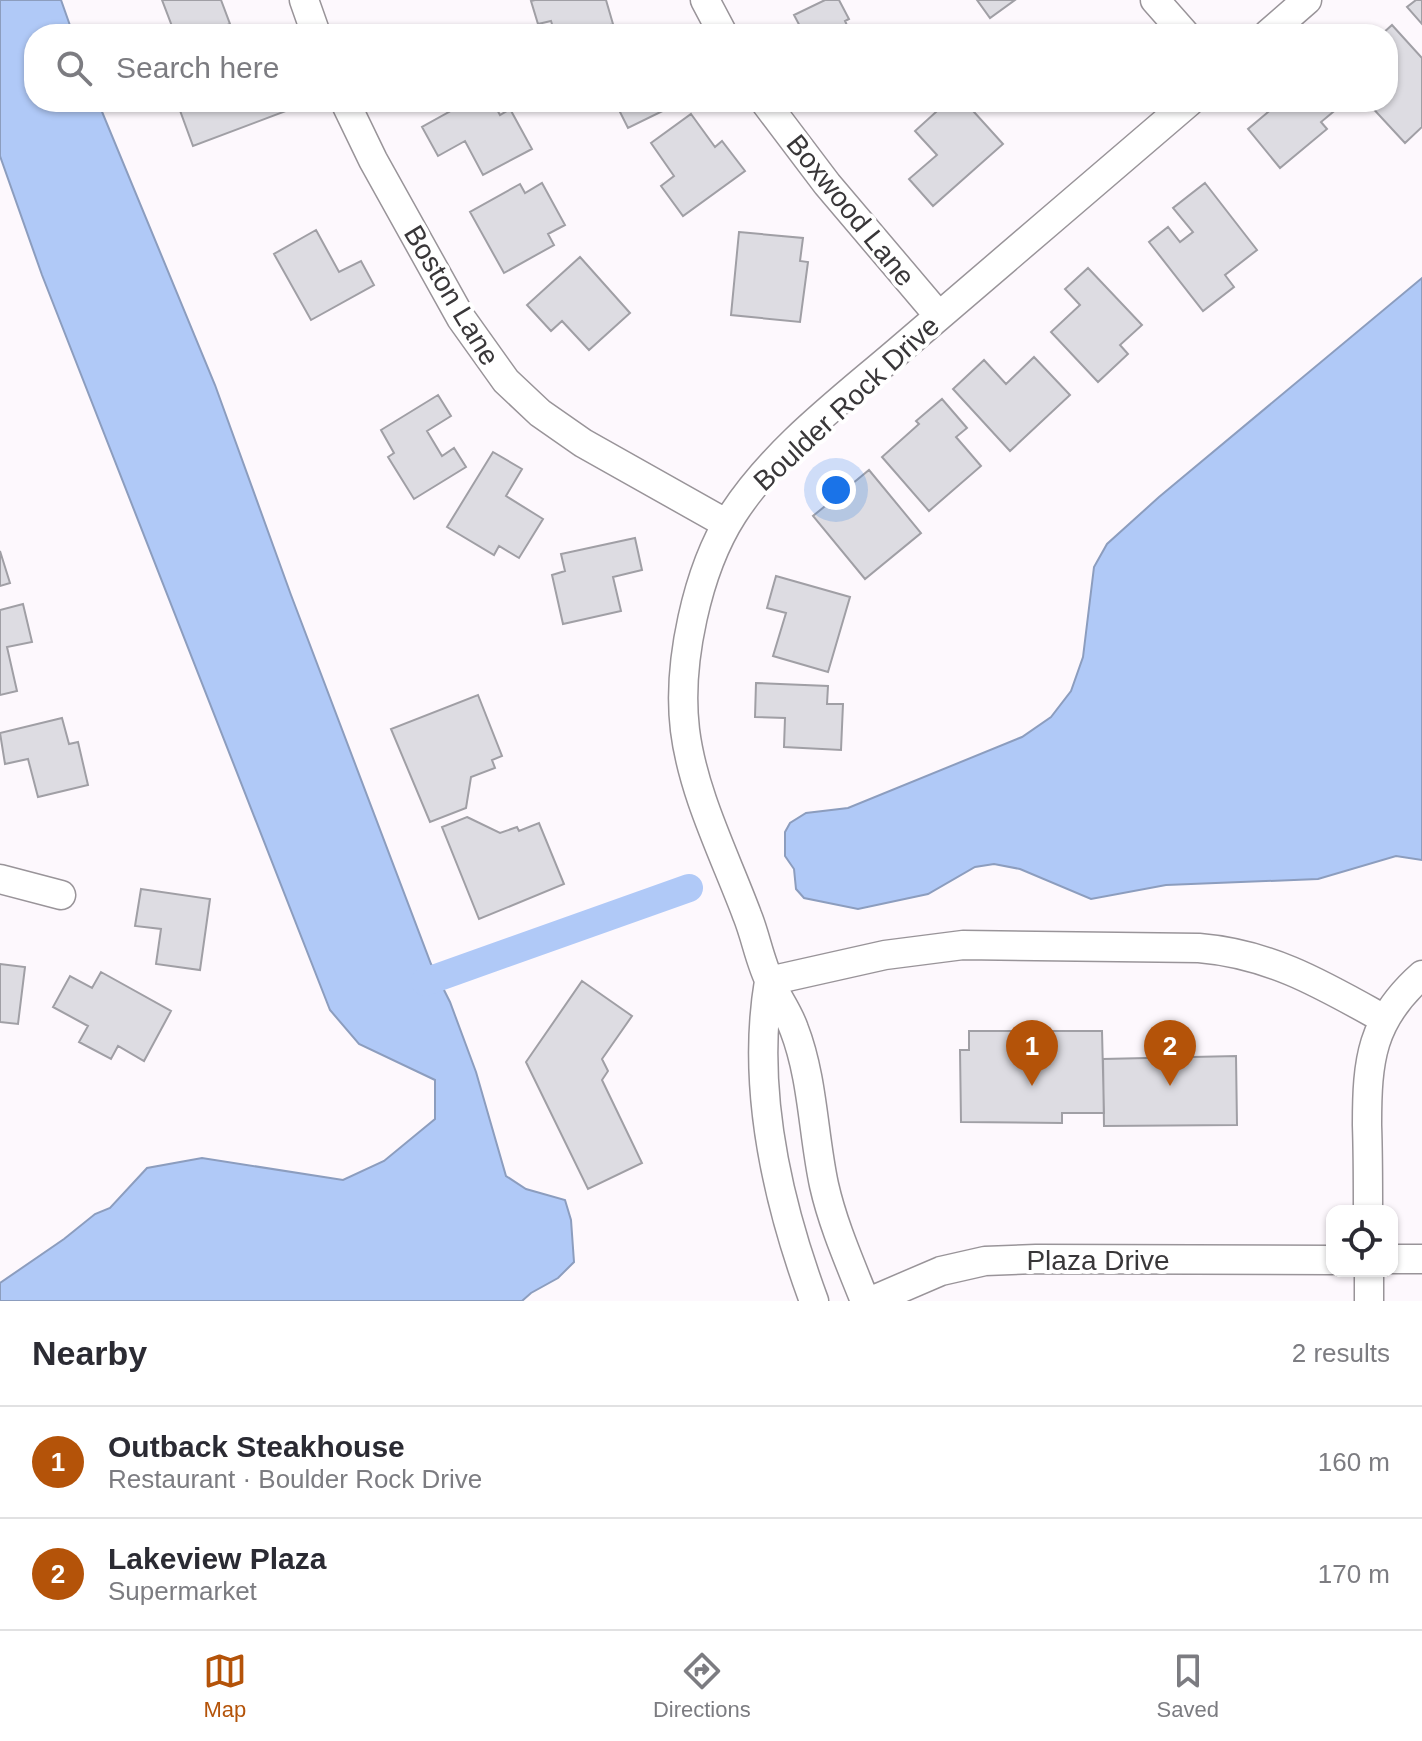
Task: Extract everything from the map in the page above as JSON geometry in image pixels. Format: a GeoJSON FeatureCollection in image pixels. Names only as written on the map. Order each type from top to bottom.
{"type":"FeatureCollection","features":[{"type":"Feature","properties":{"kind":"street"},"geometry":{"type":"LineString","coordinates":[[304,0],[312,24]]}},
{"type":"Feature","properties":{"kind":"street"},"geometry":{"type":"LineString","coordinates":[[705,0],[718,24]]}},
{"type":"Feature","properties":{"kind":"street"},"geometry":{"type":"LineString","coordinates":[[1155,0],[1176,24]]}},
{"type":"Feature","properties":{"kind":"street"},"geometry":{"type":"LineString","coordinates":[[1279,24],[1307,0]]}},
{"type":"Feature","properties":{"kind":"street","name":"Boston Lane"},"geometry":{"type":"LineString","coordinates":[[350,112],[373,160],[461,318],[506,381],[540,413],[583,443],[727,524]]}},
{"type":"Feature","properties":{"kind":"street","name":"Boxwood Lane"},"geometry":{"type":"LineString","coordinates":[[773,112],[827,184],[939,316]]}},
{"type":"Feature","properties":{"kind":"street","name":"Boulder Rock Drive"},"geometry":{"type":"LineString","coordinates":[[868,1301],[840,1237],[825,1189],[796,1032],[769,981],[690,756],[684,724],[685,676],[691,629],[708,566],[727,524],[748,493],[787,450],[1177,112]]}},
{"type":"Feature","properties":{"kind":"street"},"geometry":{"type":"LineString","coordinates":[[0,879],[61,895]]}},
{"type":"Feature","properties":{"kind":"street"},"geometry":{"type":"LineString","coordinates":[[769,981],[885,955],[963,945],[1199,948],[1229,950],[1286,967],[1384,1019]]}},
{"type":"Feature","properties":{"kind":"street"},"geometry":{"type":"LineString","coordinates":[[1368,1205],[1369,1063],[1384,1019],[1422,975]]}},
{"type":"Feature","properties":{"kind":"street","name":"Boulder Rock Drive"},"geometry":{"type":"LineString","coordinates":[[769,981],[763,1038],[772,1154],[798,1257],[814,1301]]}},
{"type":"Feature","properties":{"kind":"street"},"geometry":{"type":"LineString","coordinates":[[1398,1259],[1422,1259]]}},
{"type":"Feature","properties":{"kind":"street","name":"Plaza Drive"},"geometry":{"type":"LineString","coordinates":[[868,1301],[941,1271],[985,1261],[1326,1260]]}},
{"type":"Feature","properties":{"kind":"street"},"geometry":{"type":"LineString","coordinates":[[1369,1277],[1369,1301]]}},
{"type":"Feature","properties":{"kind":"water"},"geometry":{"type":"Polygon","coordinates":[[[0,0],[61,0],[69,24],[24,24],[24,112],[102,112],[215,385],[431,964],[450,1002],[476,1072],[506,1176],[526,1189],[565,1200],[571,1220],[574,1262],[558,1278],[522,1301],[0,1301],[0,1283],[95,1214],[110,1208],[147,1168],[202,1158],[343,1180],[384,1161],[435,1119],[435,1080],[359,1044],[330,1010],[42,275],[0,156],[0,0]]]}},
{"type":"Feature","properties":{"kind":"water"},"geometry":{"type":"Polygon","coordinates":[[[1422,278],[1422,860],[1396,856],[1318,879],[1166,885],[1091,899],[1020,869],[994,864],[975,867],[928,894],[858,909],[804,898],[796,889],[794,869],[785,856],[785,832],[790,823],[806,813],[848,808],[1022,737],[1051,717],[1071,691],[1083,657],[1094,567],[1107,544],[1422,278]]]}},
{"type":"Feature","properties":{"kind":"building"},"geometry":{"type":"Polygon","coordinates":[[[162,0],[221,0],[230,24],[171,24],[162,0]]]}},
{"type":"Feature","properties":{"kind":"building"},"geometry":{"type":"Polygon","coordinates":[[[606,0],[613,24],[552,24],[551,21],[538,24],[531,1],[606,0]]]}},
{"type":"Feature","properties":{"kind":"building"},"geometry":{"type":"Polygon","coordinates":[[[825,0],[839,0],[849,19],[845,21],[846,24],[799,24],[794,15],[825,0]]]}},
{"type":"Feature","properties":{"kind":"building"},"geometry":{"type":"Polygon","coordinates":[[[977,0],[1015,0],[990,18],[977,0]]]}},
{"type":"Feature","properties":{"kind":"building"},"geometry":{"type":"Polygon","coordinates":[[[1416,0],[1422,0],[1422,24],[1407,7],[1416,0]]]}},
{"type":"Feature","properties":{"kind":"building"},"geometry":{"type":"Polygon","coordinates":[[[1398,32],[1422,58],[1422,127],[1405,143],[1376,112],[1398,112],[1398,32]]]}},
{"type":"Feature","properties":{"kind":"building"},"geometry":{"type":"Polygon","coordinates":[[[181,112],[283,112],[193,146],[181,112]]]}},
{"type":"Feature","properties":{"kind":"building"},"geometry":{"type":"Polygon","coordinates":[[[449,112],[498,112],[500,115],[512,112],[532,149],[483,175],[465,141],[438,156],[422,127],[449,112]]]}},
{"type":"Feature","properties":{"kind":"building"},"geometry":{"type":"Polygon","coordinates":[[[620,112],[661,112],[628,128],[620,112]]]}},
{"type":"Feature","properties":{"kind":"building"},"geometry":{"type":"Polygon","coordinates":[[[936,112],[974,112],[1003,144],[933,206],[909,179],[937,155],[915,131],[936,112]]]}},
{"type":"Feature","properties":{"kind":"building"},"geometry":{"type":"Polygon","coordinates":[[[1268,112],[1333,112],[1321,122],[1327,129],[1280,168],[1248,129],[1268,112]]]}},
{"type":"Feature","properties":{"kind":"building"},"geometry":{"type":"Polygon","coordinates":[[[691,114],[715,147],[722,141],[745,171],[683,216],[661,186],[674,176],[651,143],[691,114]]]}},
{"type":"Feature","properties":{"kind":"building"},"geometry":{"type":"Polygon","coordinates":[[[542,183],[565,225],[548,234],[554,245],[504,273],[470,212],[520,184],[525,193],[542,183]]]}},
{"type":"Feature","properties":{"kind":"building"},"geometry":{"type":"Polygon","coordinates":[[[1205,183],[1257,250],[1225,275],[1234,287],[1203,311],[1149,242],[1168,227],[1180,242],[1193,232],[1173,208],[1205,183]]]}},
{"type":"Feature","properties":{"kind":"building"},"geometry":{"type":"Polygon","coordinates":[[[316,230],[339,272],[361,261],[374,285],[311,320],[274,254],[316,230]]]}},
{"type":"Feature","properties":{"kind":"building"},"geometry":{"type":"Polygon","coordinates":[[[739,232],[803,238],[800,261],[808,262],[800,322],[731,315],[739,232]]]}},
{"type":"Feature","properties":{"kind":"building"},"geometry":{"type":"Polygon","coordinates":[[[580,257],[630,313],[589,350],[562,321],[551,331],[527,305],[580,257]]]}},
{"type":"Feature","properties":{"kind":"building"},"geometry":{"type":"Polygon","coordinates":[[[1088,268],[1142,325],[1120,345],[1128,354],[1098,382],[1051,332],[1080,305],[1065,289],[1088,268]]]}},
{"type":"Feature","properties":{"kind":"building"},"geometry":{"type":"Polygon","coordinates":[[[1034,357],[1070,395],[1010,451],[953,389],[984,360],[1006,384],[1034,357]]]}},
{"type":"Feature","properties":{"kind":"building"},"geometry":{"type":"Polygon","coordinates":[[[438,395],[451,416],[427,431],[442,456],[454,448],[466,467],[414,499],[388,457],[394,453],[381,430],[438,395]]]}},
{"type":"Feature","properties":{"kind":"building"},"geometry":{"type":"Polygon","coordinates":[[[942,399],[967,428],[956,437],[981,466],[929,511],[882,457],[942,399]]]}},
{"type":"Feature","properties":{"kind":"building"},"geometry":{"type":"Polygon","coordinates":[[[493,452],[522,469],[506,496],[543,519],[519,558],[499,546],[494,555],[447,527],[493,452]]]}},
{"type":"Feature","properties":{"kind":"building"},"geometry":{"type":"Polygon","coordinates":[[[869,470],[921,533],[865,579],[813,516],[869,470]]]}},
{"type":"Feature","properties":{"kind":"building"},"geometry":{"type":"Polygon","coordinates":[[[635,538],[642,570],[613,577],[621,611],[563,624],[552,575],[565,571],[561,554],[635,538]]]}},
{"type":"Feature","properties":{"kind":"building"},"geometry":{"type":"Polygon","coordinates":[[[0,551],[10,583],[0,586],[0,551]]]}},
{"type":"Feature","properties":{"kind":"building"},"geometry":{"type":"Polygon","coordinates":[[[776,576],[850,597],[828,672],[773,656],[786,613],[767,608],[776,576]]]}},
{"type":"Feature","properties":{"kind":"building"},"geometry":{"type":"Polygon","coordinates":[[[23,604],[32,642],[7,647],[17,691],[0,695],[0,610],[23,604]]]}},
{"type":"Feature","properties":{"kind":"building"},"geometry":{"type":"Polygon","coordinates":[[[756,683],[828,686],[827,704],[843,704],[841,750],[784,747],[785,718],[755,717],[756,683]]]}},
{"type":"Feature","properties":{"kind":"building"},"geometry":{"type":"Polygon","coordinates":[[[478,695],[502,756],[492,760],[495,768],[471,777],[466,808],[430,822],[391,729],[478,695]]]}},
{"type":"Feature","properties":{"kind":"building"},"geometry":{"type":"Polygon","coordinates":[[[62,718],[69,744],[78,742],[88,785],[38,797],[28,759],[5,764],[0,733],[62,718]]]}},
{"type":"Feature","properties":{"kind":"building"},"geometry":{"type":"Polygon","coordinates":[[[467,817],[500,833],[517,827],[519,831],[539,823],[564,884],[479,919],[442,827],[467,817]]]}},
{"type":"Feature","properties":{"kind":"building"},"geometry":{"type":"Polygon","coordinates":[[[141,889],[210,899],[200,970],[156,964],[161,929],[135,926],[141,889]]]}},
{"type":"Feature","properties":{"kind":"building"},"geometry":{"type":"Polygon","coordinates":[[[0,964],[25,967],[18,1024],[0,1022],[0,964]]]}},
{"type":"Feature","properties":{"kind":"building"},"geometry":{"type":"Polygon","coordinates":[[[101,972],[171,1011],[144,1061],[118,1046],[111,1059],[79,1042],[88,1026],[53,1007],[70,976],[92,988],[101,972]]]}},
{"type":"Feature","properties":{"kind":"building"},"geometry":{"type":"Polygon","coordinates":[[[582,981],[632,1016],[602,1059],[608,1071],[602,1080],[642,1163],[588,1189],[526,1062],[582,981]]]}},
{"type":"Feature","properties":{"kind":"building"},"geometry":{"type":"Polygon","coordinates":[[[969,1031],[1102,1031],[1104,1113],[1062,1113],[1062,1123],[961,1122],[960,1050],[969,1050],[969,1031]]]}},
{"type":"Feature","properties":{"kind":"building"},"geometry":{"type":"Polygon","coordinates":[[[1236,1056],[1237,1125],[1104,1126],[1103,1059],[1236,1056]]]}},
{"type":"Feature","properties":{"kind":"waterway"},"geometry":{"type":"LineString","coordinates":[[425,982],[689,888]]}},
{"type":"Feature","properties":{"kind":"place","name":"Outback Steakhouse"},"geometry":{"type":"Point","coordinates":[1032,1086]}},
{"type":"Feature","properties":{"kind":"place","name":"Lakeview Plaza"},"geometry":{"type":"Point","coordinates":[1170,1086]}}]}
